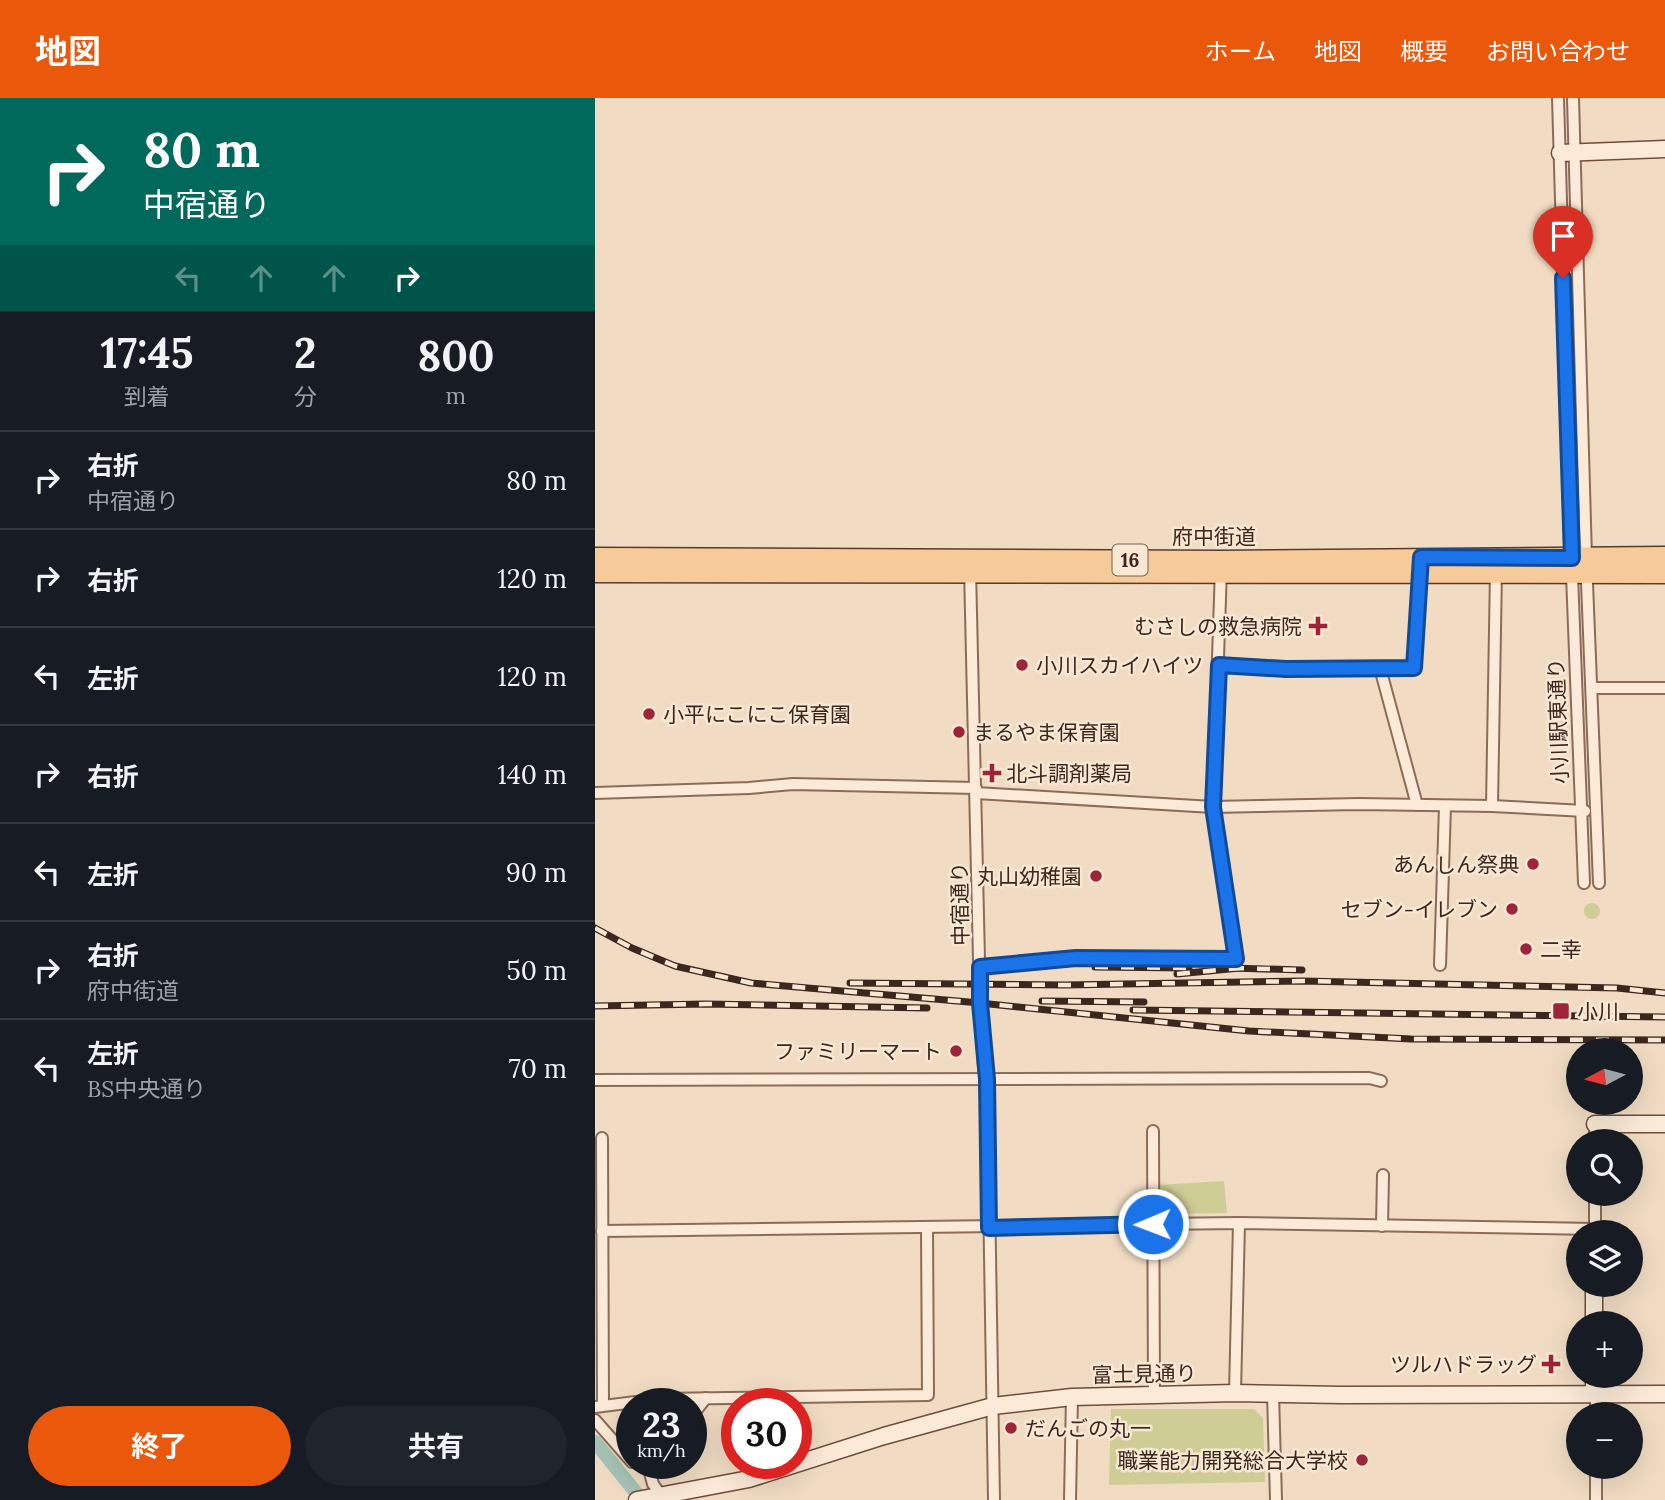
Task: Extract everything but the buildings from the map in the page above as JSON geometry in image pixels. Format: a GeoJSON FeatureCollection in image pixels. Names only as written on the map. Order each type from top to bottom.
{"type":"FeatureCollection","features":[{"type":"Feature","properties":{"kind":"main road","name":"府中街道"},"geometry":{"type":"LineString","coordinates":[[595,556],[970,567],[1216,570],[1579,566],[1665,574]]}},
{"type":"Feature","properties":{"kind":"main road","name":"府中街道"},"geometry":{"type":"LineString","coordinates":[[1579,566],[1665,556]]}},
{"type":"Feature","properties":{"kind":"main road","name":"府中街道"},"geometry":{"type":"LineString","coordinates":[[595,573],[970,567]]}},
{"type":"Feature","properties":{"kind":"street"},"geometry":{"type":"LineString","coordinates":[[1558,98],[1567,153],[1579,566]]}},
{"type":"Feature","properties":{"kind":"street"},"geometry":{"type":"LineString","coordinates":[[1567,153],[1573,98]]}},
{"type":"Feature","properties":{"kind":"street"},"geometry":{"type":"LineString","coordinates":[[1567,153],[1665,149]]}},
{"type":"Feature","properties":{"kind":"street"},"geometry":{"type":"LineString","coordinates":[[1219,665],[1286,669],[1414,668],[1420,566]]}},
{"type":"Feature","properties":{"kind":"street"},"geometry":{"type":"LineString","coordinates":[[1492,806],[1497,566]]}},
{"type":"Feature","properties":{"kind":"street","name":"小川駅東通り"},"geometry":{"type":"LineString","coordinates":[[1579,566],[1592,688],[1599,883]]}},
{"type":"Feature","properties":{"kind":"street","name":"小川駅東通り"},"geometry":{"type":"LineString","coordinates":[[1579,566],[1584,883]]}},
{"type":"Feature","properties":{"kind":"street","name":"中宿通り"},"geometry":{"type":"LineString","coordinates":[[970,567],[980,1003],[987,1079],[993,1500]]}},
{"type":"Feature","properties":{"kind":"street"},"geometry":{"type":"LineString","coordinates":[[980,967],[1076,958],[1236,959],[1213,807],[1219,665],[1216,570]]}},
{"type":"Feature","properties":{"kind":"street"},"geometry":{"type":"LineString","coordinates":[[1380,668],[1417,805]]}},
{"type":"Feature","properties":{"kind":"street"},"geometry":{"type":"LineString","coordinates":[[1592,688],[1665,688]]}},
{"type":"Feature","properties":{"kind":"street"},"geometry":{"type":"LineString","coordinates":[[595,793],[793,784],[976,791],[1213,807],[1359,804],[1595,811]]}},
{"type":"Feature","properties":{"kind":"street"},"geometry":{"type":"LineString","coordinates":[[1440,965],[1445,806]]}},
{"type":"Feature","properties":{"kind":"street"},"geometry":{"type":"LineString","coordinates":[[595,1080],[1369,1078],[1381,1082]]}},
{"type":"Feature","properties":{"kind":"street"},"geometry":{"type":"LineString","coordinates":[[1626,1129],[1665,1124]]}},
{"type":"Feature","properties":{"kind":"street"},"geometry":{"type":"LineString","coordinates":[[1153,1131],[1154,1395]]}},
{"type":"Feature","properties":{"kind":"street"},"geometry":{"type":"LineString","coordinates":[[599,1406],[602,1231],[599,1215],[602,1138]]}},
{"type":"Feature","properties":{"kind":"street"},"geometry":{"type":"LineString","coordinates":[[1382,1226],[1383,1175]]}},
{"type":"Feature","properties":{"kind":"street"},"geometry":{"type":"LineString","coordinates":[[1235,1393],[1239,1223]]}},
{"type":"Feature","properties":{"kind":"street"},"geometry":{"type":"LineString","coordinates":[[602,1231],[1239,1223],[1566,1230]]}},
{"type":"Feature","properties":{"kind":"street"},"geometry":{"type":"LineString","coordinates":[[707,1398],[928,1395],[927,1228]]}},
{"type":"Feature","properties":{"kind":"street"},"geometry":{"type":"LineString","coordinates":[[1595,1388],[1595,1402]]}},
{"type":"Feature","properties":{"kind":"street","name":"富士見通り"},"geometry":{"type":"LineString","coordinates":[[637,1500],[749,1479],[884,1436],[993,1406],[1072,1397],[1235,1393],[1665,1394]]}},
{"type":"Feature","properties":{"kind":"street"},"geometry":{"type":"LineString","coordinates":[[1272,1394],[1276,1500]]}},
{"type":"Feature","properties":{"kind":"street"},"geometry":{"type":"LineString","coordinates":[[1070,1500],[1072,1397]]}},
{"type":"Feature","properties":{"kind":"street"},"geometry":{"type":"LineString","coordinates":[[595,1420],[616,1444]]}},
{"type":"Feature","properties":{"kind":"street"},"geometry":{"type":"LineString","coordinates":[[653,1479],[658,1497]]}},
{"type":"Feature","properties":{"kind":"street"},"geometry":{"type":"LineString","coordinates":[[1596,1479],[1596,1500]]}},
{"type":"Feature","properties":{"kind":"shaded area"},"geometry":{"type":"Polygon","coordinates":[[[1589,903],[1595,903],[1600,911],[1598,917],[1589,919],[1584,914],[1584,908],[1589,903]]]}},
{"type":"Feature","properties":{"kind":"shaded area"},"geometry":{"type":"Polygon","coordinates":[[[1224,1181],[1227,1213],[1159,1214],[1158,1185],[1224,1181]]]}},
{"type":"Feature","properties":{"kind":"shaded area"},"geometry":{"type":"Polygon","coordinates":[[[1111,1409],[1254,1409],[1263,1418],[1265,1482],[1109,1485],[1111,1409]]]}},
{"type":"Feature","properties":{"kind":"waterway"},"geometry":{"type":"LineString","coordinates":[[595,1442],[642,1500]]}},
{"type":"Feature","properties":{"kind":"railway"},"geometry":{"type":"LineString","coordinates":[[595,928],[632,948],[675,966],[751,983],[1249,1031],[1411,1039],[1665,1040]]}},
{"type":"Feature","properties":{"kind":"railway"},"geometry":{"type":"LineString","coordinates":[[1095,967],[1189,968]]}},
{"type":"Feature","properties":{"kind":"railway"},"geometry":{"type":"LineString","coordinates":[[1231,968],[1302,970]]}},
{"type":"Feature","properties":{"kind":"railway"},"geometry":{"type":"LineString","coordinates":[[1177,974],[1240,968]]}},
{"type":"Feature","properties":{"kind":"railway"},"geometry":{"type":"LineString","coordinates":[[850,983],[1065,985],[1303,981],[1617,988],[1665,993]]}},
{"type":"Feature","properties":{"kind":"railway"},"geometry":{"type":"LineString","coordinates":[[1042,1001],[1144,1002]]}},
{"type":"Feature","properties":{"kind":"railway"},"geometry":{"type":"LineString","coordinates":[[595,1006],[706,1004],[927,1008]]}},
{"type":"Feature","properties":{"kind":"railway"},"geometry":{"type":"LineString","coordinates":[[1133,1010],[1665,1017]]}},
{"type":"Feature","properties":{"kind":"place","name":"むさしの救急病院"},"geometry":{"type":"Point","coordinates":[1318,626]}},
{"type":"Feature","properties":{"kind":"place","name":"小川スカイハイツ"},"geometry":{"type":"Point","coordinates":[1022,665]}},
{"type":"Feature","properties":{"kind":"place","name":"小平にこにこ保育園"},"geometry":{"type":"Point","coordinates":[649,714]}},
{"type":"Feature","properties":{"kind":"place","name":"まるやま保育園"},"geometry":{"type":"Point","coordinates":[959,732]}},
{"type":"Feature","properties":{"kind":"place","name":"北斗調剤薬局"},"geometry":{"type":"Point","coordinates":[992,773]}},
{"type":"Feature","properties":{"kind":"place","name":"あんしん祭典"},"geometry":{"type":"Point","coordinates":[1533,864]}},
{"type":"Feature","properties":{"kind":"place","name":"丸山幼稚園"},"geometry":{"type":"Point","coordinates":[1096,876]}},
{"type":"Feature","properties":{"kind":"place","name":"セブン-イレブン"},"geometry":{"type":"Point","coordinates":[1512,909]}},
{"type":"Feature","properties":{"kind":"place","name":"二幸"},"geometry":{"type":"Point","coordinates":[1526,949]}},
{"type":"Feature","properties":{"kind":"place","name":"小川"},"geometry":{"type":"Point","coordinates":[1561,1011]}},
{"type":"Feature","properties":{"kind":"place","name":"ファミリーマート"},"geometry":{"type":"Point","coordinates":[956,1051]}},
{"type":"Feature","properties":{"kind":"place","name":"ツルハドラッグ"},"geometry":{"type":"Point","coordinates":[1551,1364]}},
{"type":"Feature","properties":{"kind":"place","name":"だんごの丸一"},"geometry":{"type":"Point","coordinates":[1011,1428]}},
{"type":"Feature","properties":{"kind":"place","name":"職業能力開発総合大学校"},"geometry":{"type":"Point","coordinates":[1362,1460]}},
{"type":"Feature","properties":{"kind":"route"},"geometry":{"type":"LineString","coordinates":[[1153,1224],[989,1228],[987,1079],[980,1003],[980,967],[1076,958],[1236,959],[1213,807],[1219,665],[1286,669],[1414,668],[1421,557],[1572,558],[1563,278]]}}]}
